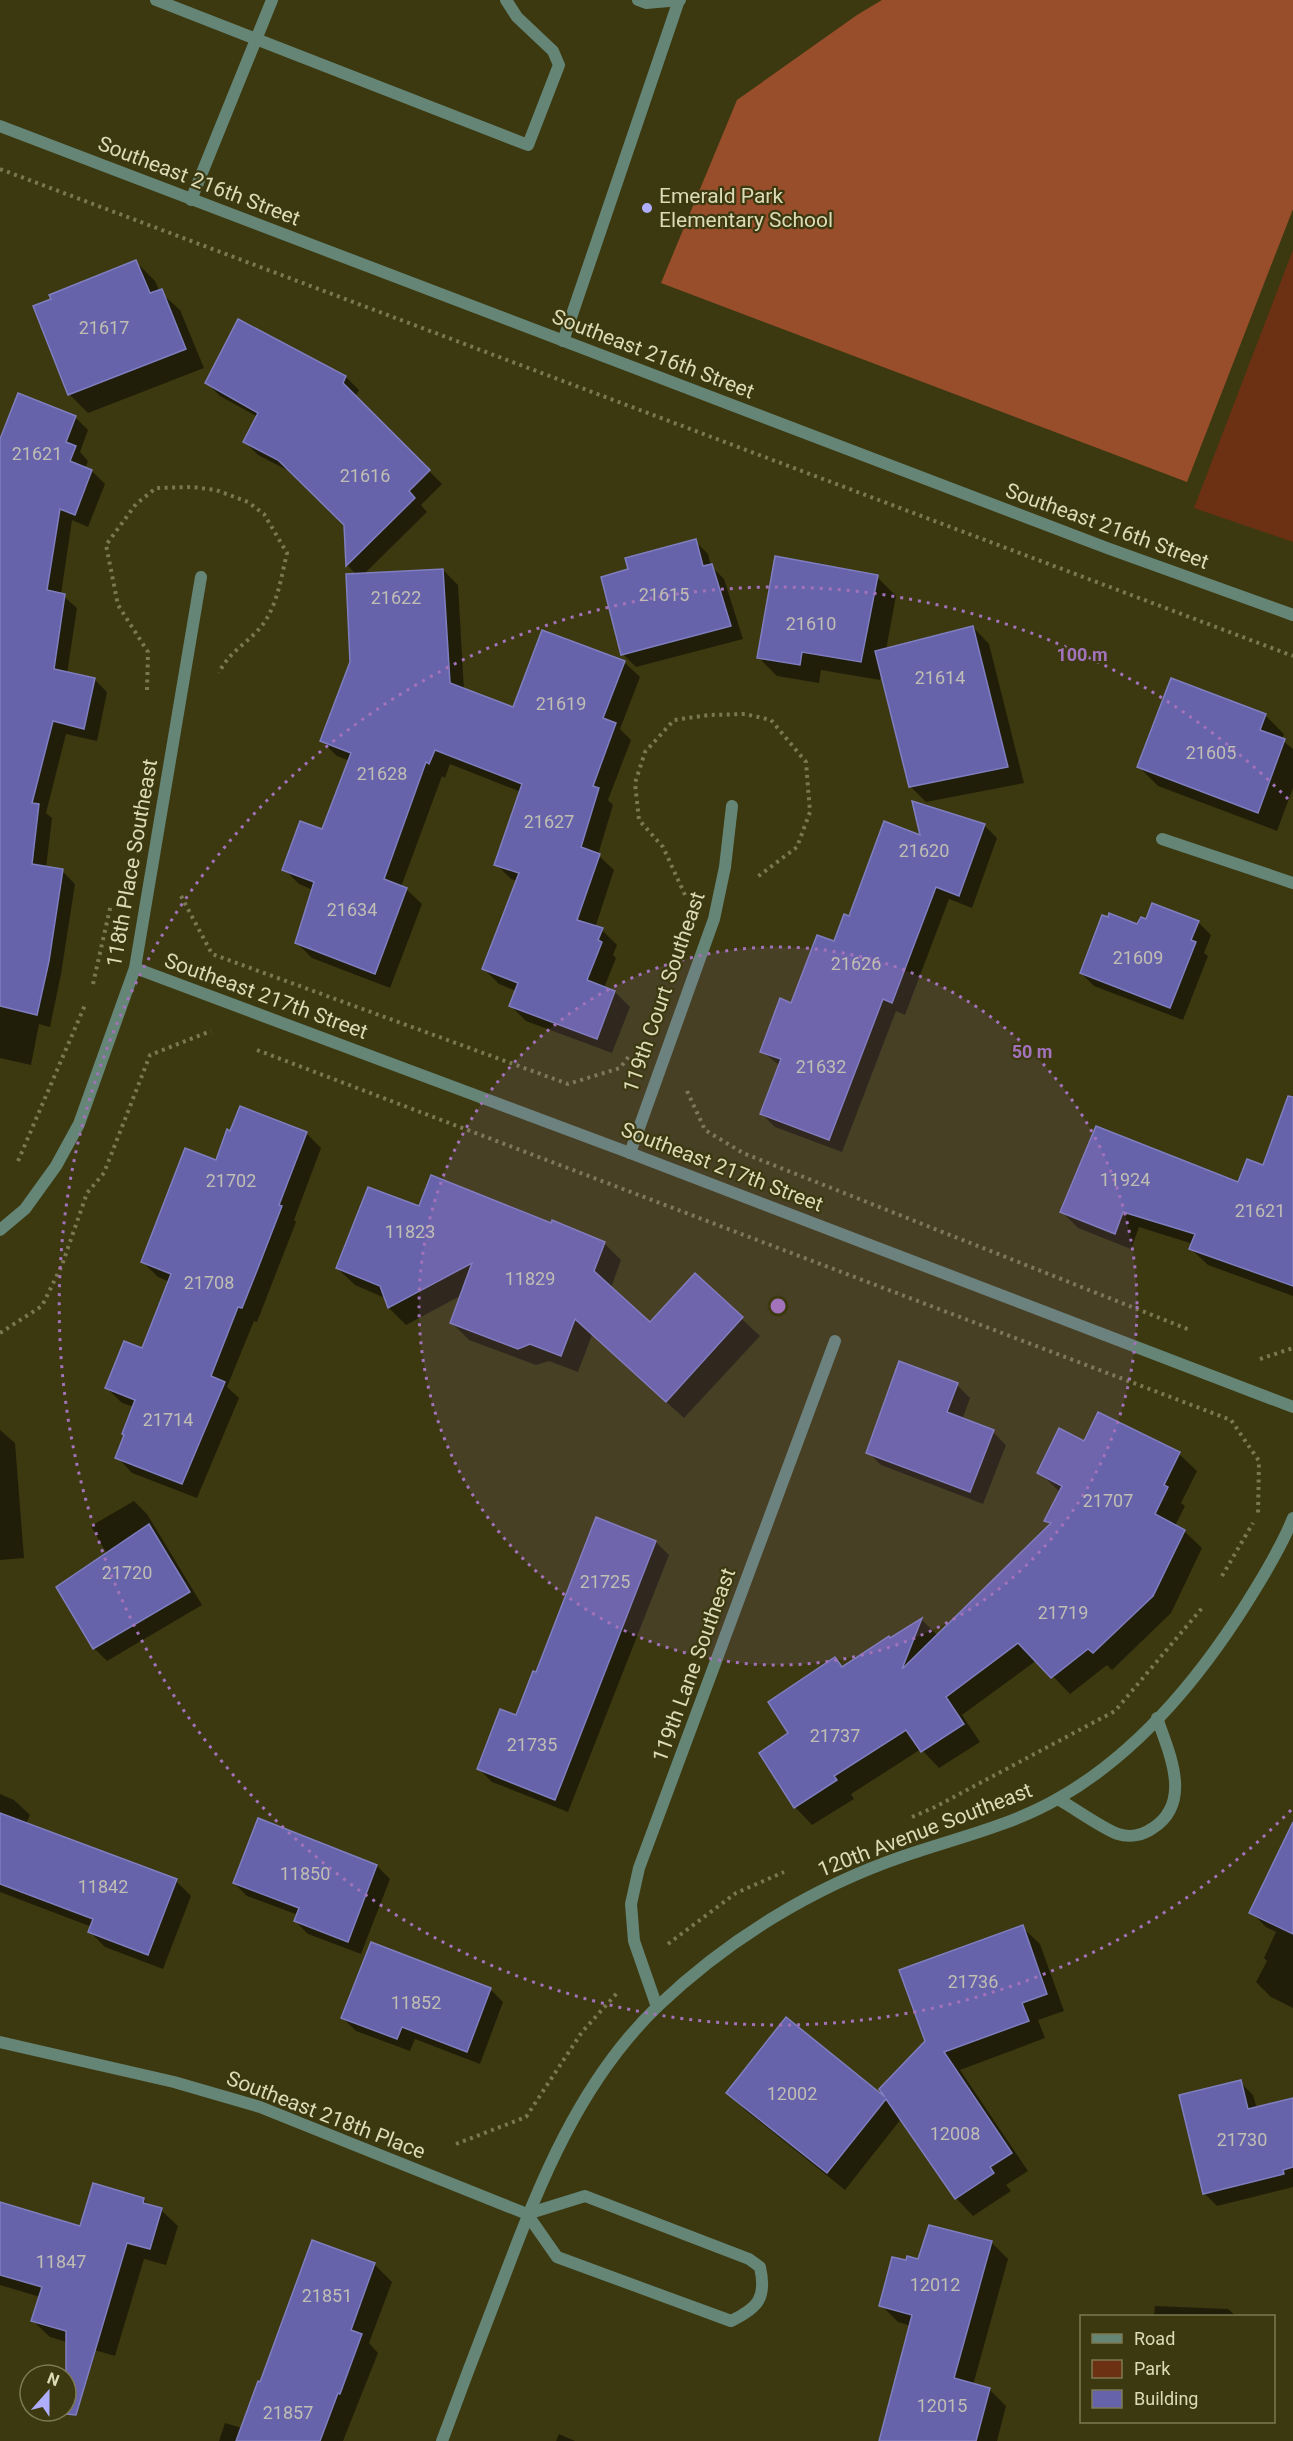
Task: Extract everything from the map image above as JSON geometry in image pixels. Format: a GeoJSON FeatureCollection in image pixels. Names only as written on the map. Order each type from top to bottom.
{"type":"FeatureCollection","features":[{"type":"Feature","properties":{"kind":"street"},"geometry":{"type":"LineString","coordinates":[[156,0],[528,145],[559,65],[553,51],[517,17],[506,0]]}},
{"type":"Feature","properties":{"kind":"street"},"geometry":{"type":"LineString","coordinates":[[191,200],[272,0]]}},
{"type":"Feature","properties":{"kind":"street"},"geometry":{"type":"LineString","coordinates":[[563,340],[680,0],[646,3],[638,0]]}},
{"type":"Feature","properties":{"kind":"street","name":"Southeast 216th Street"},"geometry":{"type":"LineString","coordinates":[[0,126],[1107,548],[1293,615]]}},
{"type":"Feature","properties":{"kind":"street","name":"118th Place Southeast"},"geometry":{"type":"LineString","coordinates":[[0,1230],[25,1209],[56,1166],[79,1124],[135,968],[201,578]]}},
{"type":"Feature","properties":{"kind":"street","name":"119th Court Southeast"},"geometry":{"type":"LineString","coordinates":[[630,1153],[714,919],[725,867],[732,806]]}},
{"type":"Feature","properties":{"kind":"street"},"geometry":{"type":"LineString","coordinates":[[1162,839],[1293,883]]}},
{"type":"Feature","properties":{"kind":"street","name":"Southeast 217th Street"},"geometry":{"type":"LineString","coordinates":[[135,968],[630,1153],[1293,1407]]}},
{"type":"Feature","properties":{"kind":"street","name":"119th Lane Southeast"},"geometry":{"type":"LineString","coordinates":[[657,2007],[634,1941],[631,1904],[639,1868],[835,1341]]}},
{"type":"Feature","properties":{"kind":"street","name":"120th Avenue Southeast"},"geometry":{"type":"LineString","coordinates":[[442,2441],[527,2214],[571,2121],[608,2063],[657,2007],[729,1946],[810,1896],[901,1857],[1002,1826],[1058,1799],[1097,1773],[1131,1745],[1187,1686],[1239,1616],[1283,1542],[1293,1518]]}},
{"type":"Feature","properties":{"kind":"street","name":"120th Avenue Southeast"},"geometry":{"type":"LineString","coordinates":[[1058,1799],[1118,1834],[1136,1836],[1152,1829],[1167,1818],[1174,1798],[1176,1773],[1157,1718]]}},
{"type":"Feature","properties":{"kind":"street","name":"Southeast 218th Place"},"geometry":{"type":"LineString","coordinates":[[0,2042],[174,2082],[260,2107],[527,2214]]}},
{"type":"Feature","properties":{"kind":"street"},"geometry":{"type":"LineString","coordinates":[[585,2196],[749,2259],[760,2267],[764,2282],[760,2300],[748,2312],[731,2321],[703,2311],[557,2257],[527,2214],[585,2196]]}},
{"type":"Feature","properties":{"kind":"path"},"geometry":{"type":"LineString","coordinates":[[0,169],[1293,656]]}},
{"type":"Feature","properties":{"kind":"path"},"geometry":{"type":"LineString","coordinates":[[147,699],[148,652],[118,605],[106,545],[136,504],[156,488],[192,487],[216,490],[248,502],[264,514],[286,553],[278,593],[261,627],[232,653],[219,671],[217,682]]}},
{"type":"Feature","properties":{"kind":"path"},"geometry":{"type":"LineString","coordinates":[[687,899],[663,847],[639,820],[635,783],[645,752],[674,720],[709,715],[745,714],[771,720],[806,762],[810,812],[797,847],[757,877],[753,888]]}},
{"type":"Feature","properties":{"kind":"path"},"geometry":{"type":"LineString","coordinates":[[182,885],[181,897],[212,954],[568,1084],[620,1068],[632,1052]]}},
{"type":"Feature","properties":{"kind":"path"},"geometry":{"type":"LineString","coordinates":[[92,990],[112,897]]}},
{"type":"Feature","properties":{"kind":"path"},"geometry":{"type":"LineString","coordinates":[[14,1170],[87,1000]]}},
{"type":"Feature","properties":{"kind":"path"},"geometry":{"type":"LineString","coordinates":[[0,1333],[42,1306],[62,1265],[87,1193],[104,1173],[150,1055],[219,1028]]}},
{"type":"Feature","properties":{"kind":"path"},"geometry":{"type":"LineString","coordinates":[[253,1048],[1231,1420],[1259,1461],[1258,1513],[1220,1581]]}},
{"type":"Feature","properties":{"kind":"path"},"geometry":{"type":"LineString","coordinates":[[690,1081],[687,1093],[705,1130],[743,1153],[1191,1331]]}},
{"type":"Feature","properties":{"kind":"path"},"geometry":{"type":"LineString","coordinates":[[1256,1360],[1293,1348]]}},
{"type":"Feature","properties":{"kind":"path"},"geometry":{"type":"LineString","coordinates":[[904,1821],[935,1807],[1115,1711],[1209,1600]]}},
{"type":"Feature","properties":{"kind":"path"},"geometry":{"type":"LineString","coordinates":[[456,2144],[526,2117],[582,2032],[642,1966],[736,1893],[788,1870]]}},
{"type":"Feature","properties":{"kind":"green space"},"geometry":{"type":"Polygon","coordinates":[[[1293,250],[1293,542],[1194,508],[1293,250]]]}},
{"type":"Feature","properties":{"kind":"shaded area"},"geometry":{"type":"Polygon","coordinates":[[[882,0],[1293,0],[1293,209],[1187,482],[661,283],[737,100],[857,15],[882,0]]]}},
{"type":"Feature","properties":{"kind":"building"},"geometry":{"type":"Polygon","coordinates":[[[136,260],[150,293],[162,289],[186,349],[68,395],[33,306],[51,299],[49,295],[136,260]]]}},
{"type":"Feature","properties":{"kind":"building"},"geometry":{"type":"Polygon","coordinates":[[[238,319],[346,376],[343,383],[430,470],[409,491],[415,498],[346,566],[344,525],[278,460],[243,442],[258,413],[205,383],[238,319]]]}},
{"type":"Feature","properties":{"kind":"building"},"geometry":{"type":"Polygon","coordinates":[[[18,393],[76,416],[66,442],[76,446],[70,461],[92,470],[75,515],[60,509],[47,590],[65,594],[54,669],[95,678],[84,729],[53,721],[32,803],[39,804],[32,864],[63,869],[49,961],[37,1015],[0,1006],[0,439],[18,393]]]}},
{"type":"Feature","properties":{"kind":"building"},"geometry":{"type":"Polygon","coordinates":[[[696,539],[703,566],[712,564],[731,626],[621,655],[601,577],[628,569],[625,558],[696,539]]]}},
{"type":"Feature","properties":{"kind":"building"},"geometry":{"type":"Polygon","coordinates":[[[775,556],[878,575],[861,662],[802,652],[800,665],[757,658],[775,556]]]}},
{"type":"Feature","properties":{"kind":"building"},"geometry":{"type":"Polygon","coordinates":[[[443,569],[450,683],[513,707],[542,630],[625,661],[603,718],[616,723],[593,786],[599,788],[581,847],[600,854],[577,920],[603,928],[598,940],[602,942],[587,980],[615,991],[597,1039],[509,1006],[518,983],[482,969],[519,873],[494,865],[522,784],[435,750],[429,764],[426,762],[384,879],[407,888],[375,974],[295,943],[314,882],[282,870],[300,821],[322,829],[351,753],[320,741],[350,662],[346,574],[443,569]]]}},
{"type":"Feature","properties":{"kind":"building"},"geometry":{"type":"Polygon","coordinates":[[[973,626],[1008,767],[909,787],[875,651],[973,626]]]}},
{"type":"Feature","properties":{"kind":"building"},"geometry":{"type":"Polygon","coordinates":[[[1171,678],[1266,714],[1260,730],[1285,739],[1258,813],[1137,767],[1171,678]]]}},
{"type":"Feature","properties":{"kind":"building"},"geometry":{"type":"Polygon","coordinates":[[[912,801],[985,824],[959,896],[936,887],[892,1003],[883,999],[829,1140],[760,1114],[781,1059],[760,1052],[780,998],[791,1003],[817,935],[834,941],[844,914],[849,916],[884,821],[920,835],[912,801]]]}},
{"type":"Feature","properties":{"kind":"building"},"geometry":{"type":"Polygon","coordinates":[[[1152,903],[1199,921],[1191,940],[1196,942],[1170,1008],[1080,973],[1102,915],[1108,917],[1109,913],[1137,924],[1141,917],[1146,919],[1152,903]]]}},
{"type":"Feature","properties":{"kind":"building"},"geometry":{"type":"Polygon","coordinates":[[[1288,1096],[1293,1097],[1293,1286],[1189,1249],[1195,1234],[1123,1212],[1115,1234],[1060,1212],[1096,1126],[1238,1182],[1247,1159],[1263,1165],[1288,1096]]]}},
{"type":"Feature","properties":{"kind":"building"},"geometry":{"type":"Polygon","coordinates":[[[240,1106],[307,1132],[258,1268],[242,1308],[238,1307],[211,1376],[225,1382],[182,1484],[115,1458],[135,1400],[105,1388],[124,1341],[142,1348],[171,1274],[141,1262],[185,1148],[216,1160],[227,1129],[230,1131],[240,1106]]]}},
{"type":"Feature","properties":{"kind":"building"},"geometry":{"type":"Polygon","coordinates":[[[431,1175],[605,1242],[594,1271],[650,1322],[695,1273],[743,1317],[666,1402],[575,1319],[561,1356],[530,1344],[518,1349],[450,1323],[472,1263],[388,1308],[380,1286],[336,1268],[368,1187],[419,1206],[431,1175]]]}},
{"type":"Feature","properties":{"kind":"building"},"geometry":{"type":"Polygon","coordinates":[[[899,1361],[958,1383],[947,1412],[994,1430],[970,1492],[866,1453],[899,1361]]]}},
{"type":"Feature","properties":{"kind":"building"},"geometry":{"type":"Polygon","coordinates":[[[1098,1412],[1180,1452],[1164,1485],[1168,1487],[1155,1514],[1185,1530],[1153,1596],[1093,1653],[1088,1649],[1051,1678],[1018,1643],[946,1697],[964,1724],[921,1752],[906,1730],[834,1776],[837,1780],[794,1808],[759,1753],[788,1733],[768,1702],[835,1657],[842,1667],[889,1636],[890,1638],[922,1618],[902,1669],[1051,1523],[1044,1521],[1062,1486],[1037,1473],[1059,1428],[1084,1441],[1098,1412]]]}},
{"type":"Feature","properties":{"kind":"building"},"geometry":{"type":"Polygon","coordinates":[[[596,1517],[656,1541],[555,1800],[477,1769],[500,1709],[516,1715],[533,1671],[536,1672],[596,1517]]]}},
{"type":"Feature","properties":{"kind":"building"},"geometry":{"type":"Polygon","coordinates":[[[149,1524],[190,1592],[93,1649],[56,1587],[149,1524]]]}},
{"type":"Feature","properties":{"kind":"building"},"geometry":{"type":"Polygon","coordinates":[[[0,1813],[177,1879],[148,1955],[88,1932],[93,1919],[0,1884],[0,1813]]]}},
{"type":"Feature","properties":{"kind":"building"},"geometry":{"type":"Polygon","coordinates":[[[258,1818],[377,1865],[348,1942],[294,1921],[299,1908],[233,1883],[258,1818]]]}},
{"type":"Feature","properties":{"kind":"building"},"geometry":{"type":"Polygon","coordinates":[[[1293,1822],[1293,1934],[1249,1913],[1293,1822]]]}},
{"type":"Feature","properties":{"kind":"building"},"geometry":{"type":"Polygon","coordinates":[[[1023,1925],[1047,1994],[1022,2003],[1029,2021],[944,2052],[1012,2153],[990,2167],[994,2173],[955,2199],[886,2099],[827,2173],[726,2093],[786,2017],[885,2097],[879,2089],[925,2041],[899,1970],[1023,1925]]]}},
{"type":"Feature","properties":{"kind":"building"},"geometry":{"type":"Polygon","coordinates":[[[371,1942],[491,1988],[467,2052],[402,2027],[397,2039],[341,2018],[371,1942]]]}},
{"type":"Feature","properties":{"kind":"building"},"geometry":{"type":"Polygon","coordinates":[[[1241,2080],[1248,2109],[1293,2098],[1293,2167],[1283,2170],[1284,2174],[1203,2194],[1179,2095],[1241,2080]]]}},
{"type":"Feature","properties":{"kind":"building"},"geometry":{"type":"Polygon","coordinates":[[[93,2183],[144,2198],[143,2203],[162,2208],[150,2249],[127,2243],[78,2408],[78,2363],[66,2363],[66,2331],[31,2321],[42,2287],[0,2275],[0,2202],[80,2226],[93,2183]]]}},
{"type":"Feature","properties":{"kind":"building"},"geometry":{"type":"Polygon","coordinates":[[[929,2225],[992,2241],[954,2378],[990,2388],[976,2441],[879,2441],[912,2315],[879,2306],[892,2257],[906,2260],[907,2256],[918,2259],[929,2225]]]}},
{"type":"Feature","properties":{"kind":"building"},"geometry":{"type":"Polygon","coordinates":[[[312,2240],[375,2263],[351,2330],[362,2334],[340,2394],[338,2393],[320,2441],[236,2441],[258,2381],[260,2382],[312,2240]]]}},
{"type":"Feature","properties":{"kind":"place","name":"Emerald Park Elementary School"},"geometry":{"type":"Point","coordinates":[647,208]}}]}
